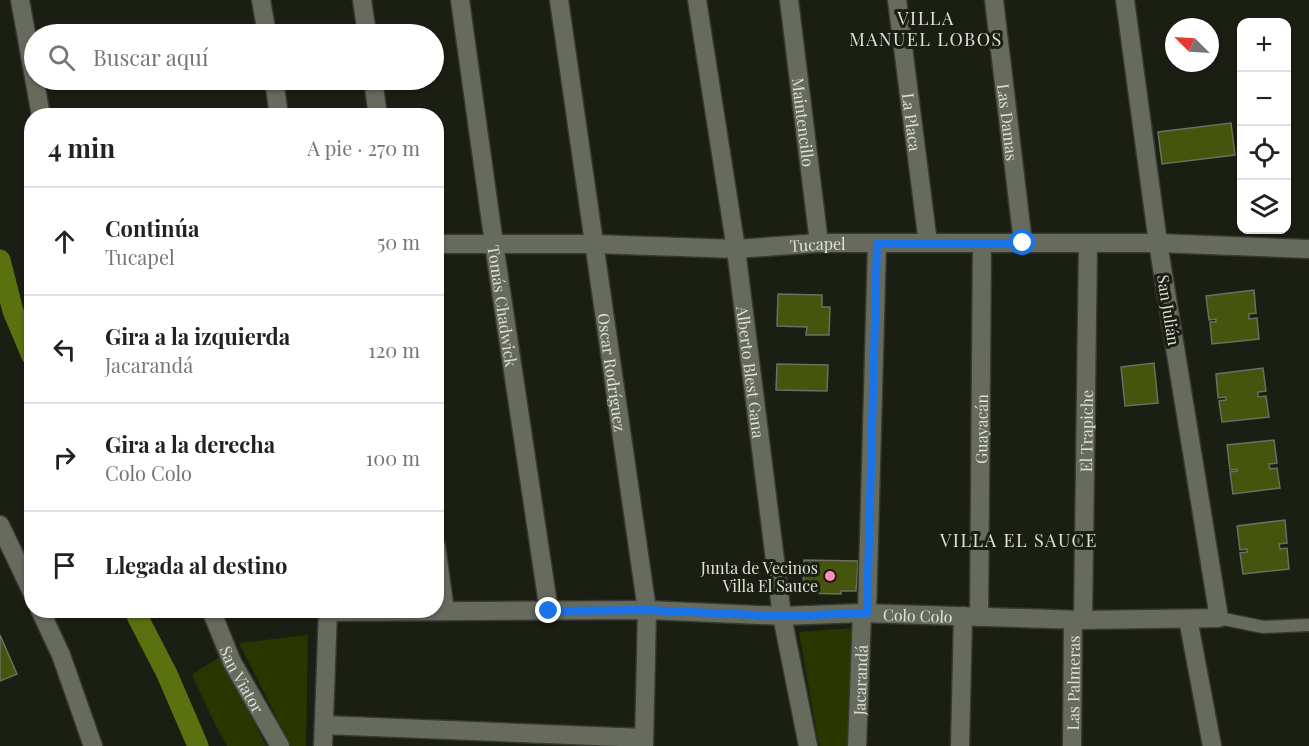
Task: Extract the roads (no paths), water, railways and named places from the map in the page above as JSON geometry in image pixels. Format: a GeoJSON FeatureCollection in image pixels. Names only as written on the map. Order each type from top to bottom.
{"type":"FeatureCollection","features":[{"type":"Feature","properties":{"kind":"street"},"geometry":{"type":"LineString","coordinates":[[20,0],[25,24]]}},
{"type":"Feature","properties":{"kind":"street"},"geometry":{"type":"LineString","coordinates":[[261,0],[265,24]]}},
{"type":"Feature","properties":{"kind":"street"},"geometry":{"type":"LineString","coordinates":[[362,0],[366,24]]}},
{"type":"Feature","properties":{"kind":"street","name":"Tomás Chadwick"},"geometry":{"type":"LineString","coordinates":[[460,0],[549,611]]}},
{"type":"Feature","properties":{"kind":"street","name":"Oscar Rodríguez"},"geometry":{"type":"LineString","coordinates":[[560,0],[647,610],[644,742]]}},
{"type":"Feature","properties":{"kind":"street","name":"Alberto Blest Gana"},"geometry":{"type":"LineString","coordinates":[[697,0],[736,249],[782,616],[808,746]]}},
{"type":"Feature","properties":{"kind":"street","name":"Maintencillo"},"geometry":{"type":"LineString","coordinates":[[789,0],[819,243]]}},
{"type":"Feature","properties":{"kind":"street","name":"La Placa"},"geometry":{"type":"LineString","coordinates":[[897,0],[928,243]]}},
{"type":"Feature","properties":{"kind":"street","name":"Las Damas"},"geometry":{"type":"LineString","coordinates":[[993,0],[1023,243]]}},
{"type":"Feature","properties":{"kind":"street","name":"San Julián"},"geometry":{"type":"LineString","coordinates":[[1125,0],[1158,243],[1219,618]]}},
{"type":"Feature","properties":{"kind":"street"},"geometry":{"type":"LineString","coordinates":[[37,90],[40,108]]}},
{"type":"Feature","properties":{"kind":"street"},"geometry":{"type":"LineString","coordinates":[[275,90],[278,108]]}},
{"type":"Feature","properties":{"kind":"street"},"geometry":{"type":"LineString","coordinates":[[374,90],[377,108]]}},
{"type":"Feature","properties":{"kind":"street","name":"Tucapel"},"geometry":{"type":"LineString","coordinates":[[444,244],[595,244],[736,249],[819,243],[1158,243],[1309,249]]}},
{"type":"Feature","properties":{"kind":"street","name":"Guayacán"},"geometry":{"type":"LineString","coordinates":[[960,746],[971,616],[982,243]]}},
{"type":"Feature","properties":{"kind":"street","name":"El Trapiche"},"geometry":{"type":"LineString","coordinates":[[1078,620],[1088,243]]}},
{"type":"Feature","properties":{"kind":"street","name":"Jacarandá"},"geometry":{"type":"LineString","coordinates":[[857,746],[877,244]]}},
{"type":"Feature","properties":{"kind":"street"},"geometry":{"type":"LineString","coordinates":[[0,525],[24,575]]}},
{"type":"Feature","properties":{"kind":"street"},"geometry":{"type":"LineString","coordinates":[[444,604],[445,611]]}},
{"type":"Feature","properties":{"kind":"street","name":"Colo Colo"},"geometry":{"type":"LineString","coordinates":[[445,611],[647,610],[782,616],[864,613],[1078,620],[1219,618]]}},
{"type":"Feature","properties":{"kind":"street"},"geometry":{"type":"LineString","coordinates":[[44,618],[61,654],[93,746]]}},
{"type":"Feature","properties":{"kind":"street","name":"San Viator"},"geometry":{"type":"LineString","coordinates":[[214,618],[232,662],[280,746]]}},
{"type":"Feature","properties":{"kind":"street"},"geometry":{"type":"LineString","coordinates":[[323,746],[328,618]]}},
{"type":"Feature","properties":{"kind":"street"},"geometry":{"type":"LineString","coordinates":[[1188,619],[1212,746]]}},
{"type":"Feature","properties":{"kind":"street","name":"Las Palmeras"},"geometry":{"type":"LineString","coordinates":[[1072,746],[1078,620]]}},
{"type":"Feature","properties":{"kind":"street"},"geometry":{"type":"LineString","coordinates":[[324,725],[644,742]]}},
{"type":"Feature","properties":{"kind":"lane"},"geometry":{"type":"LineString","coordinates":[[1219,618],[1263,627],[1309,625]]}},
{"type":"Feature","properties":{"kind":"waterway"},"geometry":{"type":"LineString","coordinates":[[0,260],[13,311],[24,337]]}},
{"type":"Feature","properties":{"kind":"waterway"},"geometry":{"type":"LineString","coordinates":[[138,618],[167,674],[198,746]]}},
{"type":"Feature","properties":{"kind":"place","name":"Junta de Vecinos Villa El Sauce"},"geometry":{"type":"Point","coordinates":[830,576]}},
{"type":"Feature","properties":{"kind":"district","name":"VILLA MANUEL LOBOS"},"geometry":{"type":"Point","coordinates":[926,28]}},
{"type":"Feature","properties":{"kind":"district","name":"VILLA EL SAUCE"},"geometry":{"type":"Point","coordinates":[1019,540]}}]}
